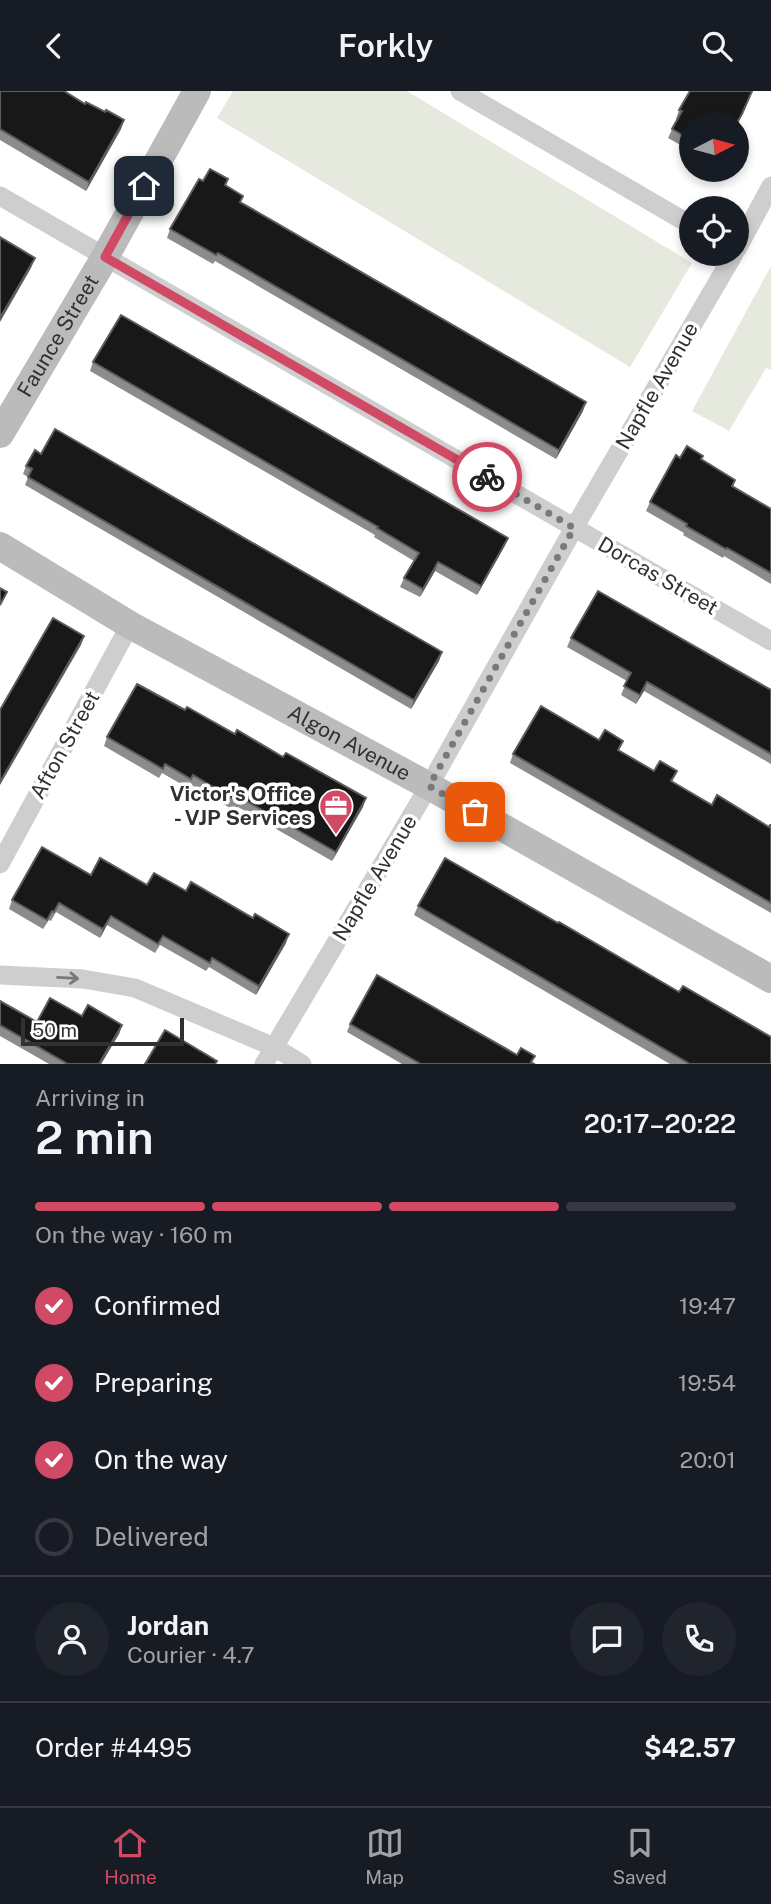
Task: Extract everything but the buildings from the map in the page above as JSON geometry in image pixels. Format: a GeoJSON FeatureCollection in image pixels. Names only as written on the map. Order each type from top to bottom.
{"type":"FeatureCollection","features":[{"type":"Feature","properties":{"kind":"street","name":"Faunce Street"},"geometry":{"type":"LineString","coordinates":[[0,434],[105,257],[197,91]]}},
{"type":"Feature","properties":{"kind":"street"},"geometry":{"type":"LineString","coordinates":[[460,91],[679,218]]}},
{"type":"Feature","properties":{"kind":"street"},"geometry":{"type":"LineString","coordinates":[[749,227],[771,186]]}},
{"type":"Feature","properties":{"kind":"street","name":"Dorcas Street"},"geometry":{"type":"LineString","coordinates":[[0,196],[771,641]]}},
{"type":"Feature","properties":{"kind":"street","name":"Napfle Avenue"},"geometry":{"type":"LineString","coordinates":[[269,1056],[429,786],[574,528],[727,266]]}},
{"type":"Feature","properties":{"kind":"street","name":"Algon Avenue"},"geometry":{"type":"LineString","coordinates":[[0,546],[130,625],[429,786],[771,979]]}},
{"type":"Feature","properties":{"kind":"street","name":"Afton Street"},"geometry":{"type":"LineString","coordinates":[[0,864],[130,625]]}},
{"type":"Feature","properties":{"kind":"street"},"geometry":{"type":"LineString","coordinates":[[0,975],[83,979],[135,988],[269,1056],[302,1064]]}},
{"type":"Feature","properties":{"kind":"shaded area"},"geometry":{"type":"Polygon","coordinates":[[[233,91],[407,91],[679,255],[679,266],[690,266],[630,367],[217,118],[233,91]]]}},
{"type":"Feature","properties":{"kind":"shaded area"},"geometry":{"type":"Polygon","coordinates":[[[771,266],[771,370],[766,368],[729,431],[692,411],[771,266]]]}},
{"type":"Feature","properties":{"kind":"way so far"},"geometry":{"type":"LineString","coordinates":[[475,812],[429,786],[574,528],[487,477]]}},
{"type":"Feature","properties":{"kind":"place","name":"Victor's Office - VJP Services"},"geometry":{"type":"Point","coordinates":[336,836]}},
{"type":"Feature","properties":{"kind":"route"},"geometry":{"type":"LineString","coordinates":[[144,186],[105,257],[487,477]]}}]}
